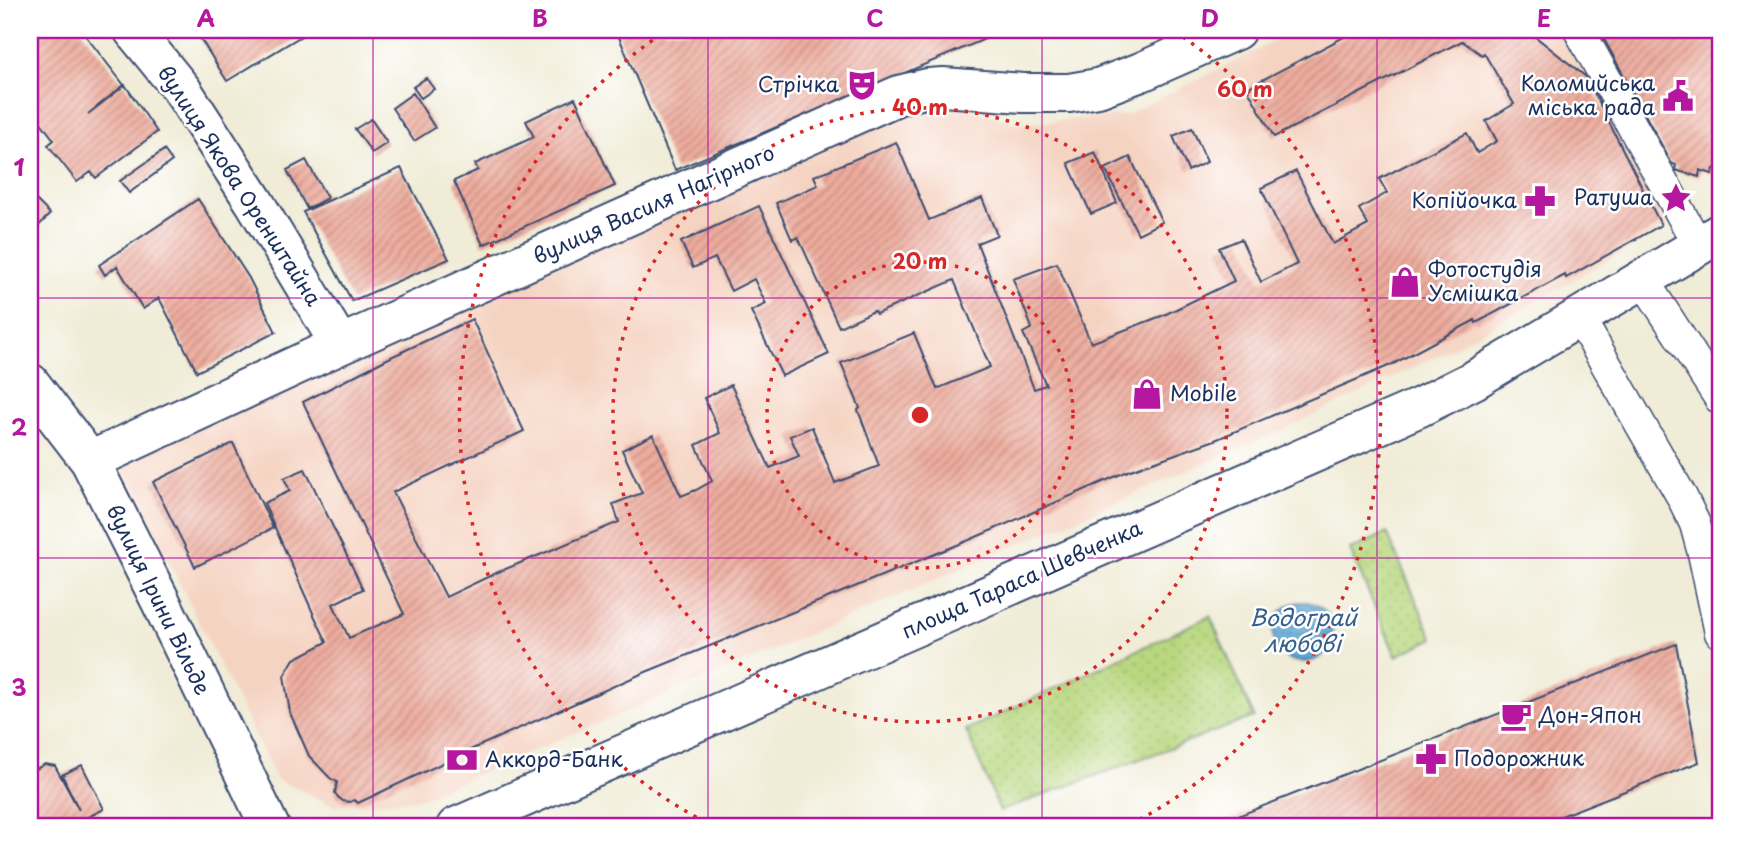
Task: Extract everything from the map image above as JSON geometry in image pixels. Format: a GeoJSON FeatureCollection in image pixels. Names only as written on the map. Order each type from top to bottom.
{"type":"FeatureCollection","features":[{"type":"Feature","properties":{"kind":"street","name":"вулиця Якова Оренштайна"},"geometry":{"type":"LineString","coordinates":[[133,30],[182,90],[255,203],[340,345]]}},
{"type":"Feature","properties":{"kind":"street","name":"вулиця Василя Нагірного"},"geometry":{"type":"LineString","coordinates":[[90,461],[340,345],[899,95],[943,87],[1023,93],[1069,93],[1098,88],[1236,30]]}},
{"type":"Feature","properties":{"kind":"street"},"geometry":{"type":"LineString","coordinates":[[1579,30],[1709,239]]}},
{"type":"Feature","properties":{"kind":"street","name":"площа Тараса Шевченка"},"geometry":{"type":"LineString","coordinates":[[456,827],[1420,407],[1475,380],[1709,239]]}},
{"type":"Feature","properties":{"kind":"street"},"geometry":{"type":"LineString","coordinates":[[1643,278],[1720,399]]}},
{"type":"Feature","properties":{"kind":"street"},"geometry":{"type":"LineString","coordinates":[[1579,317],[1682,496],[1695,524],[1720,633]]}},
{"type":"Feature","properties":{"kind":"street","name":"вулиця Ірини Вільде"},"geometry":{"type":"LineString","coordinates":[[30,383],[90,461],[270,827]]}},
{"type":"Feature","properties":{"kind":"shaded area"},"geometry":{"type":"Polygon","coordinates":[[[1297,30],[1555,30],[1588,75],[1667,227],[1448,351],[1283,430],[419,799],[335,806],[277,780],[116,455],[917,94],[1021,124],[1126,115],[1297,30]]]}},
{"type":"Feature","properties":{"kind":"green space"},"geometry":{"type":"Polygon","coordinates":[[[1387,533],[1433,639],[1396,656],[1350,550],[1387,533]]]}},
{"type":"Feature","properties":{"kind":"green space"},"geometry":{"type":"Polygon","coordinates":[[[1210,616],[1254,717],[1000,811],[966,730],[1210,616]]]}},
{"type":"Feature","properties":{"kind":"water","name":"Водограй любові"},"geometry":{"type":"Polygon","coordinates":[[[1297,602],[1309,602],[1328,615],[1333,632],[1331,644],[1320,657],[1309,662],[1297,662],[1278,649],[1273,638],[1273,626],[1286,607],[1297,602]]]}},
{"type":"Feature","properties":{"kind":"building"},"geometry":{"type":"Polygon","coordinates":[[[34,30],[81,30],[124,85],[88,114],[125,85],[157,132],[96,178],[91,172],[77,182],[48,145],[54,140],[30,108],[30,33],[34,30]]]}},
{"type":"Feature","properties":{"kind":"building"},"geometry":{"type":"Polygon","coordinates":[[[195,30],[311,30],[227,81],[195,30]]]}},
{"type":"Feature","properties":{"kind":"building"},"geometry":{"type":"Polygon","coordinates":[[[616,30],[981,30],[985,39],[675,170],[616,30]]]}},
{"type":"Feature","properties":{"kind":"building"},"geometry":{"type":"Polygon","coordinates":[[[1357,30],[1527,30],[1586,77],[1661,225],[1566,278],[1565,275],[1393,364],[1215,440],[1128,471],[967,541],[641,674],[358,803],[354,800],[343,801],[335,793],[337,782],[309,756],[290,713],[284,676],[294,659],[327,642],[264,503],[290,491],[284,478],[305,469],[363,589],[333,604],[349,638],[404,614],[303,402],[472,319],[524,431],[393,492],[446,597],[496,573],[619,522],[613,504],[642,493],[622,450],[653,435],[681,496],[712,481],[696,445],[720,433],[704,398],[731,385],[770,468],[799,456],[790,436],[812,427],[835,483],[879,466],[858,410],[860,408],[841,363],[914,333],[937,389],[990,367],[954,280],[839,327],[798,237],[792,240],[776,203],[818,185],[814,176],[896,142],[929,220],[982,198],[997,235],[977,243],[1034,389],[1046,385],[1023,333],[1032,328],[1013,279],[1057,263],[1091,343],[1164,315],[1234,281],[1219,248],[1241,239],[1261,282],[1297,264],[1261,188],[1296,171],[1333,244],[1368,225],[1359,209],[1387,193],[1379,179],[1467,133],[1477,153],[1497,141],[1486,121],[1514,104],[1484,53],[1482,55],[1462,41],[1274,137],[1247,88],[1357,30]]]}},
{"type":"Feature","properties":{"kind":"building","name":"Коломийська міська рада"},"geometry":{"type":"Polygon","coordinates":[[[1599,30],[1716,30],[1720,38],[1720,165],[1712,174],[1700,170],[1699,177],[1675,170],[1676,165],[1666,161],[1667,155],[1599,30]]]}},
{"type":"Feature","properties":{"kind":"building"},"geometry":{"type":"Polygon","coordinates":[[[426,78],[434,89],[421,98],[413,87],[426,78]]]}},
{"type":"Feature","properties":{"kind":"building"},"geometry":{"type":"Polygon","coordinates":[[[413,93],[435,128],[414,141],[392,108],[413,93]]]}},
{"type":"Feature","properties":{"kind":"building"},"geometry":{"type":"Polygon","coordinates":[[[575,98],[615,186],[483,245],[454,181],[478,170],[475,164],[534,137],[526,121],[575,98]]]}},
{"type":"Feature","properties":{"kind":"building"},"geometry":{"type":"Polygon","coordinates":[[[371,119],[387,143],[372,153],[355,129],[371,119]]]}},
{"type":"Feature","properties":{"kind":"building"},"geometry":{"type":"Polygon","coordinates":[[[1192,128],[1207,162],[1188,171],[1173,136],[1192,128]]]}},
{"type":"Feature","properties":{"kind":"building"},"geometry":{"type":"Polygon","coordinates":[[[164,150],[172,161],[129,193],[120,181],[164,150]]]}},
{"type":"Feature","properties":{"kind":"building"},"geometry":{"type":"Polygon","coordinates":[[[1095,152],[1117,203],[1091,214],[1068,163],[1095,152]]]}},
{"type":"Feature","properties":{"kind":"building"},"geometry":{"type":"Polygon","coordinates":[[[1130,157],[1162,222],[1138,234],[1105,169],[1130,157]]]}},
{"type":"Feature","properties":{"kind":"building"},"geometry":{"type":"Polygon","coordinates":[[[306,160],[327,198],[307,209],[287,170],[306,160]]]}},
{"type":"Feature","properties":{"kind":"building"},"geometry":{"type":"Polygon","coordinates":[[[401,168],[449,259],[352,301],[303,212],[401,168]]]}},
{"type":"Feature","properties":{"kind":"building"},"geometry":{"type":"Polygon","coordinates":[[[30,194],[50,214],[30,235],[30,194]]]}},
{"type":"Feature","properties":{"kind":"building"},"geometry":{"type":"Polygon","coordinates":[[[198,199],[249,278],[276,332],[197,372],[159,298],[143,309],[117,266],[105,275],[99,265],[198,199]]]}},
{"type":"Feature","properties":{"kind":"building"},"geometry":{"type":"Polygon","coordinates":[[[759,206],[829,354],[782,376],[751,311],[766,304],[754,279],[731,291],[715,258],[693,268],[681,242],[759,206]]]}},
{"type":"Feature","properties":{"kind":"building"},"geometry":{"type":"Polygon","coordinates":[[[233,443],[273,528],[195,567],[153,482],[233,443]]]}},
{"type":"Feature","properties":{"kind":"building"},"geometry":{"type":"Polygon","coordinates":[[[1676,644],[1699,762],[1533,827],[1210,827],[1676,644]]]}},
{"type":"Feature","properties":{"kind":"building"},"geometry":{"type":"Polygon","coordinates":[[[45,764],[55,766],[79,810],[62,775],[82,765],[104,809],[84,819],[88,827],[30,827],[30,772],[45,764]]]}},
{"type":"Feature","properties":{"kind":"place","name":"Стрічка"},"geometry":{"type":"Point","coordinates":[862,85]}},
{"type":"Feature","properties":{"kind":"place","name":"Коломийська міська рада"},"geometry":{"type":"Point","coordinates":[1678,96]}},
{"type":"Feature","properties":{"kind":"place","name":"Ратуша"},"geometry":{"type":"Point","coordinates":[1676,198]}},
{"type":"Feature","properties":{"kind":"place","name":"Копійочка"},"geometry":{"type":"Point","coordinates":[1540,201]}},
{"type":"Feature","properties":{"kind":"place","name":"Фотостудія Усмішка"},"geometry":{"type":"Point","coordinates":[1405,282]}},
{"type":"Feature","properties":{"kind":"place","name":"Mobile"},"geometry":{"type":"Point","coordinates":[1147,394]}},
{"type":"Feature","properties":{"kind":"place","name":"Дон-Япон"},"geometry":{"type":"Point","coordinates":[1516,716]}},
{"type":"Feature","properties":{"kind":"place","name":"Подорожник"},"geometry":{"type":"Point","coordinates":[1431,759]}},
{"type":"Feature","properties":{"kind":"place","name":"Аккорд-Банк"},"geometry":{"type":"Point","coordinates":[462,760]}}]}
